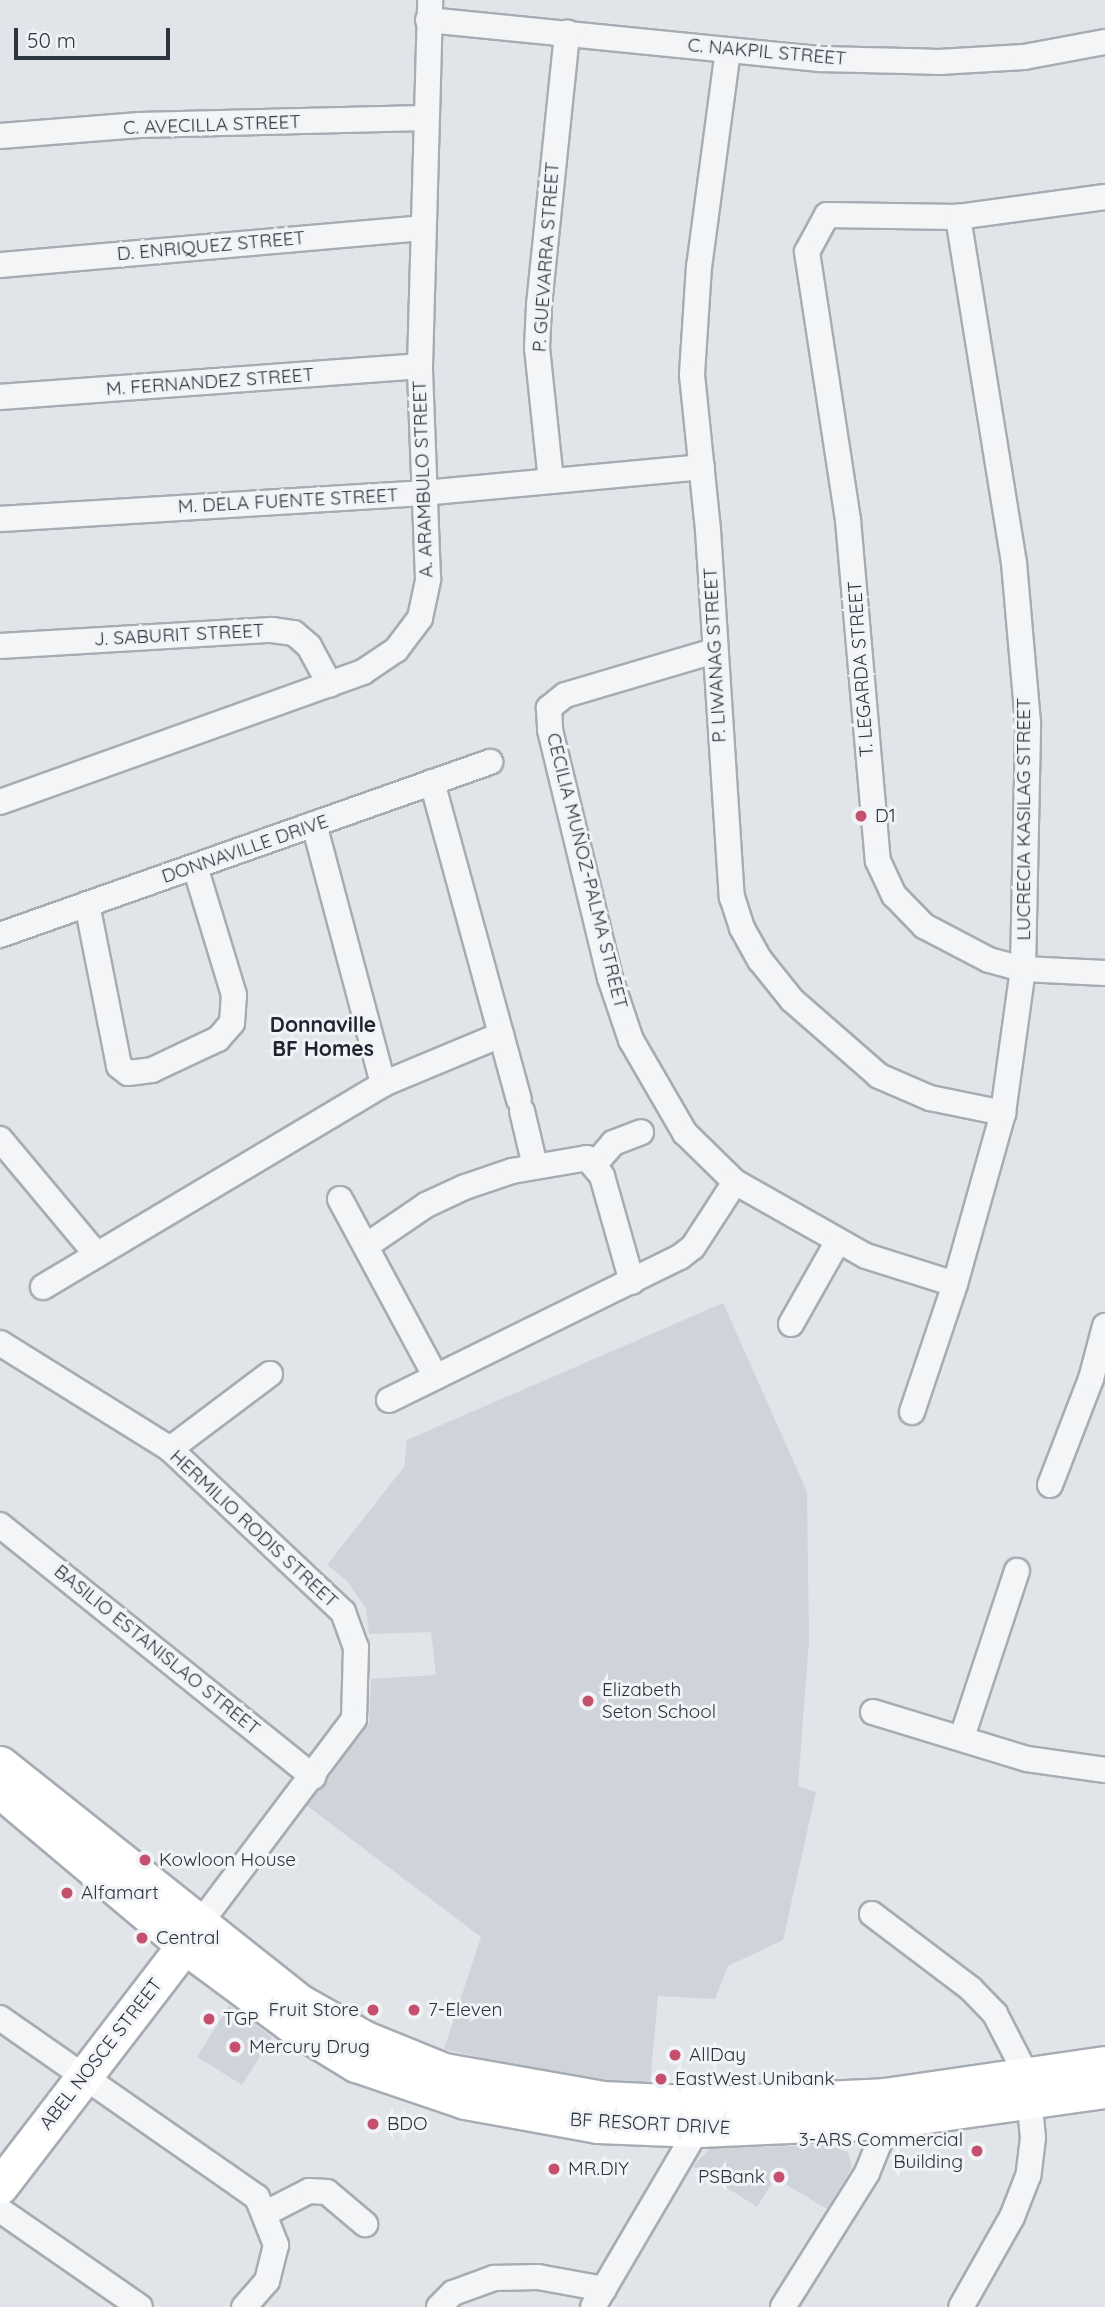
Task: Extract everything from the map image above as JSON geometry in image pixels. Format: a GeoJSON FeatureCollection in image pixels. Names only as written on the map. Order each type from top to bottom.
{"type":"FeatureCollection","features":[{"type":"Feature","properties":{"kind":"main road","name":"BF RESORT DRIVE"},"geometry":{"type":"LineString","coordinates":[[0,1764],[194,1933],[271,2011],[356,2064],[465,2101],[548,2118],[705,2117],[884,2108],[1029,2089],[1105,2090]]}},
{"type":"Feature","properties":{"kind":"main road","name":"BF RESORT DRIVE"},"geometry":{"type":"LineString","coordinates":[[0,1790],[194,1933]]}},
{"type":"Feature","properties":{"kind":"main road","name":"ABEL NOSCE STREET"},"geometry":{"type":"LineString","coordinates":[[0,2186],[194,1933]]}},
{"type":"Feature","properties":{"kind":"main road","name":"BF RESORT DRIVE"},"geometry":{"type":"LineString","coordinates":[[1029,2089],[1105,2064]]}},
{"type":"Feature","properties":{"kind":"street","name":"C. NAKPIL STREET"},"geometry":{"type":"LineString","coordinates":[[429,10],[567,32],[820,59],[939,62],[1024,57],[1105,42]]}},
{"type":"Feature","properties":{"kind":"street","name":"A. ARAMBULO STREET"},"geometry":{"type":"LineString","coordinates":[[0,802],[363,672],[396,650],[420,618],[428,579],[420,366],[421,228],[429,10]]}},
{"type":"Feature","properties":{"kind":"street","name":"P. GUEVARRA STREET"},"geometry":{"type":"LineString","coordinates":[[551,481],[537,348],[567,32]]}},
{"type":"Feature","properties":{"kind":"street","name":"P. LIWANAG STREET"},"geometry":{"type":"LineString","coordinates":[[728,50],[693,322],[692,375],[702,467],[732,897],[742,928],[760,960],[792,1000],[879,1076],[930,1098],[1003,1114]]}},
{"type":"Feature","properties":{"kind":"street","name":"C. AVECILLA STREET"},"geometry":{"type":"LineString","coordinates":[[0,135],[140,125],[425,118]]}},
{"type":"Feature","properties":{"kind":"street"},"geometry":{"type":"LineString","coordinates":[[958,216],[1105,197]]}},
{"type":"Feature","properties":{"kind":"street","name":"T. LEGARDA STREET"},"geometry":{"type":"LineString","coordinates":[[958,216],[827,215],[807,252],[850,532],[878,861],[894,895],[924,926],[989,960],[1023,969],[1105,973]]}},
{"type":"Feature","properties":{"kind":"street","name":"LUCRECIA KASILAG STREET"},"geometry":{"type":"LineString","coordinates":[[912,1412],[955,1284],[1003,1114],[1023,969],[1028,723],[1014,563],[958,216]]}},
{"type":"Feature","properties":{"kind":"street","name":"D. ENRIQUEZ STREET"},"geometry":{"type":"LineString","coordinates":[[0,265],[421,228]]}},
{"type":"Feature","properties":{"kind":"street","name":"M. FERNANDEZ STREET"},"geometry":{"type":"LineString","coordinates":[[0,397],[420,366]]}},
{"type":"Feature","properties":{"kind":"street","name":"M. DELA FUENTE STREET"},"geometry":{"type":"LineString","coordinates":[[0,519],[423,493],[702,467]]}},
{"type":"Feature","properties":{"kind":"street","name":"J. SABURIT STREET"},"geometry":{"type":"LineString","coordinates":[[0,646],[272,630],[293,633],[309,646],[330,685]]}},
{"type":"Feature","properties":{"kind":"street","name":"CECILIA MUÑOZ-PALMA STREET"},"geometry":{"type":"LineString","coordinates":[[714,651],[565,695],[550,708],[548,719],[610,978],[631,1040],[685,1133],[734,1182],[866,1256],[955,1284]]}},
{"type":"Feature","properties":{"kind":"street","name":"DONNAVILLE DRIVE"},"geometry":{"type":"LineString","coordinates":[[0,935],[490,762]]}},
{"type":"Feature","properties":{"kind":"street"},"geometry":{"type":"LineString","coordinates":[[432,782],[535,1166]]}},
{"type":"Feature","properties":{"kind":"street"},"geometry":{"type":"LineString","coordinates":[[314,824],[383,1084]]}},
{"type":"Feature","properties":{"kind":"street"},"geometry":{"type":"LineString","coordinates":[[87,904],[118,1066],[128,1073],[152,1070],[218,1038],[232,1023],[234,995],[195,867]]}},
{"type":"Feature","properties":{"kind":"street"},"geometry":{"type":"LineString","coordinates":[[43,1287],[383,1084],[501,1035]]}},
{"type":"Feature","properties":{"kind":"street"},"geometry":{"type":"LineString","coordinates":[[595,1164],[614,1143],[641,1132]]}},
{"type":"Feature","properties":{"kind":"street"},"geometry":{"type":"LineString","coordinates":[[0,1139],[97,1255]]}},
{"type":"Feature","properties":{"kind":"street"},"geometry":{"type":"LineString","coordinates":[[366,1246],[426,1205],[535,1166],[571,1158],[587,1158],[595,1164],[632,1282]]}},
{"type":"Feature","properties":{"kind":"street"},"geometry":{"type":"LineString","coordinates":[[389,1400],[632,1282],[693,1247],[734,1182]]}},
{"type":"Feature","properties":{"kind":"street"},"geometry":{"type":"LineString","coordinates":[[341,1199],[436,1377]]}},
{"type":"Feature","properties":{"kind":"street"},"geometry":{"type":"LineString","coordinates":[[791,1324],[838,1241]]}},
{"type":"Feature","properties":{"kind":"street"},"geometry":{"type":"LineString","coordinates":[[1050,1485],[1091,1380],[1105,1326]]}},
{"type":"Feature","properties":{"kind":"street","name":"HERMILIO RODIS STREET"},"geometry":{"type":"LineString","coordinates":[[0,1343],[170,1449],[343,1612],[356,1647],[354,1718],[313,1777],[194,1933]]}},
{"type":"Feature","properties":{"kind":"street"},"geometry":{"type":"LineString","coordinates":[[170,1449],[270,1374]]}},
{"type":"Feature","properties":{"kind":"street","name":"BASILIO ESTANISLAO STREET"},"geometry":{"type":"LineString","coordinates":[[0,1525],[313,1777]]}},
{"type":"Feature","properties":{"kind":"street"},"geometry":{"type":"LineString","coordinates":[[962,1737],[1017,1571]]}},
{"type":"Feature","properties":{"kind":"street"},"geometry":{"type":"LineString","coordinates":[[873,1712],[1027,1759],[1105,1770]]}},
{"type":"Feature","properties":{"kind":"street"},"geometry":{"type":"LineString","coordinates":[[872,1914],[971,1989],[995,2014],[1029,2089],[1028,2176],[1012,2217],[961,2307]]}},
{"type":"Feature","properties":{"kind":"street"},"geometry":{"type":"LineString","coordinates":[[0,2018],[257,2197],[267,2213],[276,2245],[267,2281],[244,2307]]}},
{"type":"Feature","properties":{"kind":"street"},"geometry":{"type":"LineString","coordinates":[[783,2307],[867,2173],[884,2108]]}},
{"type":"Feature","properties":{"kind":"street"},"geometry":{"type":"LineString","coordinates":[[439,2307],[453,2292],[494,2278],[538,2277],[598,2298],[705,2117]]}},
{"type":"Feature","properties":{"kind":"street"},"geometry":{"type":"LineString","coordinates":[[267,2213],[309,2191],[327,2192],[365,2224]]}},
{"type":"Feature","properties":{"kind":"street"},"geometry":{"type":"LineString","coordinates":[[0,2210],[140,2307]]}},
{"type":"Feature","properties":{"kind":"shaded area","name":"Elizabeth Seton School"},"geometry":{"type":"Polygon","coordinates":[[[723,1303],[807,1492],[809,1640],[798,1786],[816,1792],[783,1940],[728,1966],[715,1999],[658,1996],[650,2084],[539,2072],[444,2049],[481,1937],[306,1805],[369,1723],[371,1679],[436,1675],[431,1632],[369,1634],[366,1608],[347,1581],[327,1565],[404,1467],[407,1440],[723,1303]]]}},
{"type":"Feature","properties":{"kind":"shaded area","name":"Mercury Drug"},"geometry":{"type":"Polygon","coordinates":[[[229,2005],[272,2037],[242,2085],[197,2057],[229,2005]]]}},
{"type":"Feature","properties":{"kind":"shaded area","name":"PSBank"},"geometry":{"type":"Polygon","coordinates":[[[829,2145],[848,2152],[852,2167],[827,2209],[775,2178],[757,2207],[693,2166],[710,2148],[829,2145]]]}},
{"type":"Feature","properties":{"kind":"place","name":"D1"},"geometry":{"type":"Point","coordinates":[861,816]}},
{"type":"Feature","properties":{"kind":"place","name":"Elizabeth Seton School"},"geometry":{"type":"Point","coordinates":[588,1701]}},
{"type":"Feature","properties":{"kind":"place","name":"Kowloon House"},"geometry":{"type":"Point","coordinates":[145,1860]}},
{"type":"Feature","properties":{"kind":"place","name":"Alfamart"},"geometry":{"type":"Point","coordinates":[67,1893]}},
{"type":"Feature","properties":{"kind":"place","name":"Central"},"geometry":{"type":"Point","coordinates":[142,1938]}},
{"type":"Feature","properties":{"kind":"place","name":"Fruit Store"},"geometry":{"type":"Point","coordinates":[373,2010]}},
{"type":"Feature","properties":{"kind":"place","name":"7-Eleven"},"geometry":{"type":"Point","coordinates":[414,2010]}},
{"type":"Feature","properties":{"kind":"place","name":"TGP"},"geometry":{"type":"Point","coordinates":[209,2019]}},
{"type":"Feature","properties":{"kind":"place","name":"Mercury Drug"},"geometry":{"type":"Point","coordinates":[235,2047]}},
{"type":"Feature","properties":{"kind":"place","name":"AllDay"},"geometry":{"type":"Point","coordinates":[675,2055]}},
{"type":"Feature","properties":{"kind":"place","name":"EastWest Unibank"},"geometry":{"type":"Point","coordinates":[661,2079]}},
{"type":"Feature","properties":{"kind":"place","name":"BDO"},"geometry":{"type":"Point","coordinates":[373,2124]}},
{"type":"Feature","properties":{"kind":"place","name":"3-ARS Commercial Building"},"geometry":{"type":"Point","coordinates":[977,2151]}},
{"type":"Feature","properties":{"kind":"place","name":"MR.DIY"},"geometry":{"type":"Point","coordinates":[554,2169]}},
{"type":"Feature","properties":{"kind":"place","name":"PSBank"},"geometry":{"type":"Point","coordinates":[779,2177]}},
{"type":"Feature","properties":{"kind":"district","name":"Donnaville BF Homes"},"geometry":{"type":"Point","coordinates":[323,1036]}}]}
